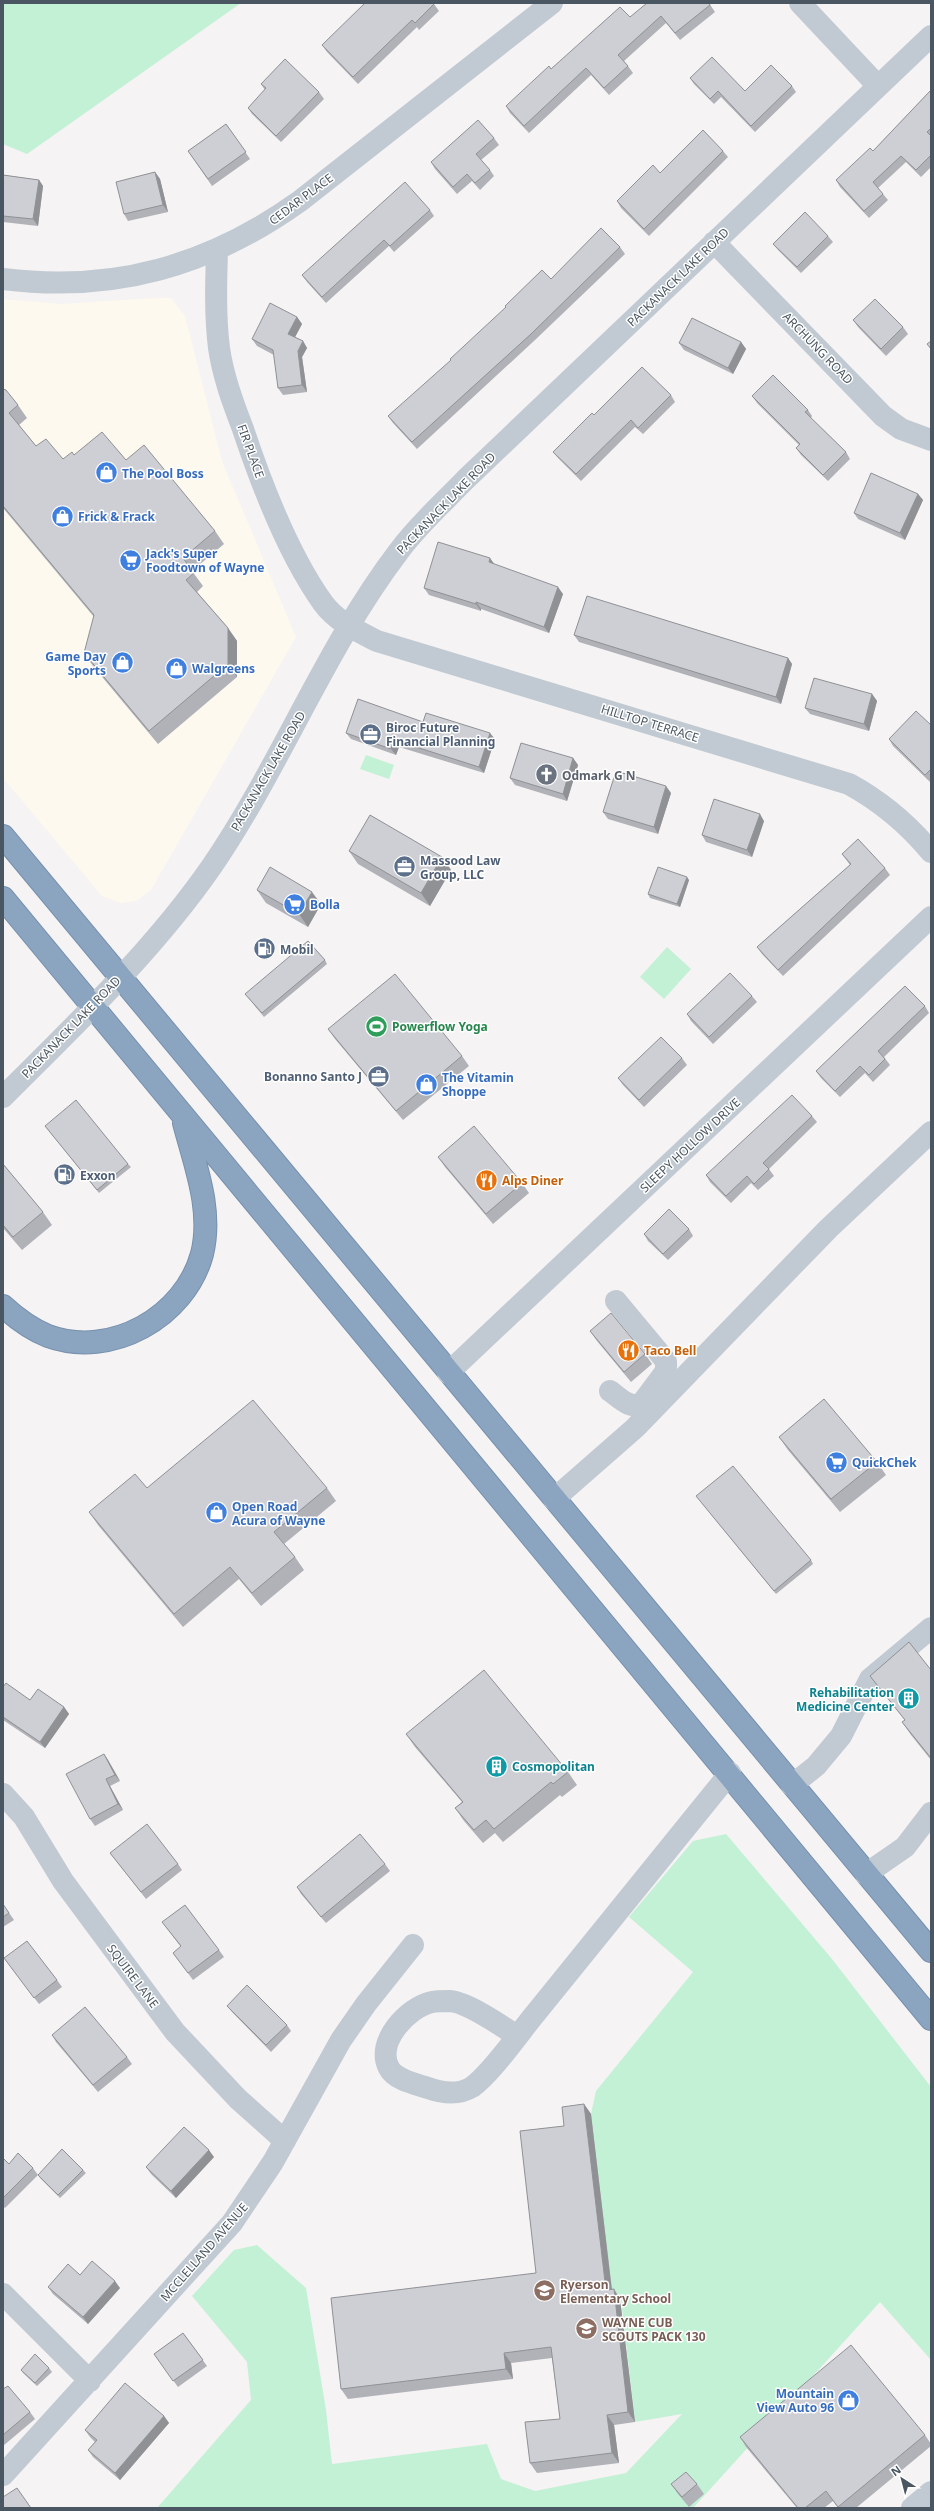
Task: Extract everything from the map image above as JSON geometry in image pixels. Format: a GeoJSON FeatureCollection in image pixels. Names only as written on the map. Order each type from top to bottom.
{"type":"FeatureCollection","features":[{"type":"Feature","properties":{"kind":"highway"},"geometry":{"type":"LineString","coordinates":[[3,836],[448,1373],[931,1951]]}},
{"type":"Feature","properties":{"kind":"highway"},"geometry":{"type":"LineString","coordinates":[[3,898],[182,1116],[730,1773],[931,2019]]}},
{"type":"Feature","properties":{"kind":"highway"},"geometry":{"type":"LineString","coordinates":[[3,1306],[18,1320],[48,1336],[65,1340],[103,1341],[122,1336],[150,1323],[178,1299],[196,1270],[205,1238],[205,1198],[182,1116]]}},
{"type":"Feature","properties":{"kind":"street","name":"CEDAR PLACE"},"geometry":{"type":"LineString","coordinates":[[3,279],[36,283],[72,284],[116,280],[156,272],[217,251],[267,225],[300,201],[552,3]]}},
{"type":"Feature","properties":{"kind":"street"},"geometry":{"type":"LineString","coordinates":[[800,3],[878,86]]}},
{"type":"Feature","properties":{"kind":"street","name":"PACKANACK LAKE ROAD"},"geometry":{"type":"LineString","coordinates":[[3,1097],[120,976],[167,924],[212,866],[233,833],[349,627],[400,550],[466,480],[931,36]]}},
{"type":"Feature","properties":{"kind":"street","name":"ARCHUNG ROAD"},"geometry":{"type":"LineString","coordinates":[[714,242],[883,416],[901,429],[931,440]]}},
{"type":"Feature","properties":{"kind":"street","name":"FIR PLACE"},"geometry":{"type":"LineString","coordinates":[[217,251],[219,346],[229,392],[270,503],[289,544],[323,603],[349,627]]}},
{"type":"Feature","properties":{"kind":"street","name":"HILLTOP TERRACE"},"geometry":{"type":"LineString","coordinates":[[349,627],[377,641],[849,784],[873,797],[896,814],[931,852]]}},
{"type":"Feature","properties":{"kind":"street","name":"SLEEPY HOLLOW DRIVE"},"geometry":{"type":"LineString","coordinates":[[448,1373],[931,917]]}},
{"type":"Feature","properties":{"kind":"street"},"geometry":{"type":"LineString","coordinates":[[554,1499],[635,1428],[828,1229],[931,1132]]}},
{"type":"Feature","properties":{"kind":"street"},"geometry":{"type":"LineString","coordinates":[[610,1391],[630,1406],[636,1406],[650,1392],[666,1371],[667,1366],[666,1361],[616,1301]]}},
{"type":"Feature","properties":{"kind":"street"},"geometry":{"type":"LineString","coordinates":[[792,1785],[816,1766],[841,1736],[870,1679],[931,1628]]}},
{"type":"Feature","properties":{"kind":"street"},"geometry":{"type":"LineString","coordinates":[[517,2036],[490,2018],[452,2001],[431,2002],[413,2011],[392,2032],[385,2052],[389,2068],[403,2080],[440,2092],[461,2092],[480,2080],[517,2036],[730,1773]]}},
{"type":"Feature","properties":{"kind":"street","name":"SQUIRE LANE"},"geometry":{"type":"LineString","coordinates":[[3,1794],[24,1817],[63,1881],[175,2032],[238,2099],[284,2141]]}},
{"type":"Feature","properties":{"kind":"street"},"geometry":{"type":"LineString","coordinates":[[866,1874],[905,1847],[931,1813]]}},
{"type":"Feature","properties":{"kind":"street","name":"MCCLELLAND AVENUE"},"geometry":{"type":"LineString","coordinates":[[3,2475],[232,2223],[251,2198],[341,2040],[366,2004],[413,1945]]}},
{"type":"Feature","properties":{"kind":"street"},"geometry":{"type":"LineString","coordinates":[[3,2294],[90,2381]]}},
{"type":"Feature","properties":{"kind":"street"},"geometry":{"type":"LineString","coordinates":[[912,2508],[931,2492]]}},
{"type":"Feature","properties":{"kind":"shaded area"},"geometry":{"type":"Polygon","coordinates":[[[171,298],[185,316],[222,461],[296,637],[151,890],[136,901],[121,903],[102,896],[3,778],[3,299],[61,304],[171,298]]]}},
{"type":"Feature","properties":{"kind":"green space"},"geometry":{"type":"Polygon","coordinates":[[[3,3],[241,3],[27,154],[3,144],[3,3]]]}},
{"type":"Feature","properties":{"kind":"green space"},"geometry":{"type":"Polygon","coordinates":[[[366,755],[394,765],[389,779],[360,769],[366,755]]]}},
{"type":"Feature","properties":{"kind":"green space"},"geometry":{"type":"Polygon","coordinates":[[[667,947],[691,969],[664,999],[640,977],[667,947]]]}},
{"type":"Feature","properties":{"kind":"green space"},"geometry":{"type":"Polygon","coordinates":[[[726,1834],[832,1959],[931,2087],[931,2360],[880,2302],[693,2508],[157,2508],[251,2400],[247,2362],[192,2296],[234,2250],[257,2245],[306,2288],[326,2410],[332,2464],[487,2444],[501,2479],[535,2491],[626,2473],[682,2414],[635,2422],[621,2299],[613,2300],[591,2114],[596,2091],[693,1972],[629,1917],[693,1841],[726,1834]]]}},
{"type":"Feature","properties":{"kind":"building"},"geometry":{"type":"Polygon","coordinates":[[[365,3],[434,4],[415,23],[412,20],[353,77],[322,45],[365,3]]]}},
{"type":"Feature","properties":{"kind":"building"},"geometry":{"type":"Polygon","coordinates":[[[647,3],[709,3],[710,5],[675,33],[661,16],[618,55],[628,66],[604,88],[586,68],[524,126],[506,106],[549,66],[551,69],[620,7],[630,17],[647,3]]]}},
{"type":"Feature","properties":{"kind":"building"},"geometry":{"type":"Polygon","coordinates":[[[712,57],[745,91],[771,65],[792,86],[751,126],[718,91],[710,99],[690,78],[712,57]]]}},
{"type":"Feature","properties":{"kind":"building"},"geometry":{"type":"Polygon","coordinates":[[[285,59],[319,92],[276,136],[248,108],[266,88],[261,84],[285,59]]]}},
{"type":"Feature","properties":{"kind":"building"},"geometry":{"type":"Polygon","coordinates":[[[931,90],[931,128],[927,132],[931,136],[931,155],[916,170],[901,156],[873,182],[883,194],[864,211],[836,180],[870,148],[873,151],[931,90]]]}},
{"type":"Feature","properties":{"kind":"building"},"geometry":{"type":"Polygon","coordinates":[[[478,120],[494,138],[476,154],[490,170],[475,183],[467,174],[453,187],[431,162],[478,120]]]}},
{"type":"Feature","properties":{"kind":"building"},"geometry":{"type":"Polygon","coordinates":[[[226,124],[246,152],[208,179],[188,151],[226,124]]]}},
{"type":"Feature","properties":{"kind":"building"},"geometry":{"type":"Polygon","coordinates":[[[703,130],[723,151],[644,229],[617,201],[653,165],[660,173],[703,130]]]}},
{"type":"Feature","properties":{"kind":"building"},"geometry":{"type":"Polygon","coordinates":[[[155,172],[163,205],[124,214],[116,182],[155,172]]]}},
{"type":"Feature","properties":{"kind":"building"},"geometry":{"type":"Polygon","coordinates":[[[3,175],[39,180],[33,219],[3,216],[3,175]]]}},
{"type":"Feature","properties":{"kind":"building"},"geometry":{"type":"Polygon","coordinates":[[[405,182],[430,210],[390,246],[384,240],[322,297],[302,275],[405,182]]]}},
{"type":"Feature","properties":{"kind":"building"},"geometry":{"type":"Polygon","coordinates":[[[805,212],[828,236],[797,267],[773,244],[805,212]]]}},
{"type":"Feature","properties":{"kind":"building"},"geometry":{"type":"Polygon","coordinates":[[[601,228],[620,247],[531,334],[412,442],[388,416],[451,360],[450,359],[506,307],[505,306],[542,270],[551,279],[601,228]]]}},
{"type":"Feature","properties":{"kind":"building"},"geometry":{"type":"Polygon","coordinates":[[[875,299],[903,327],[881,349],[853,320],[875,299]]]}},
{"type":"Feature","properties":{"kind":"building"},"geometry":{"type":"Polygon","coordinates":[[[270,303],[297,317],[288,334],[303,341],[298,351],[302,385],[278,388],[273,350],[252,339],[270,303]]]}},
{"type":"Feature","properties":{"kind":"building"},"geometry":{"type":"Polygon","coordinates":[[[692,318],[741,342],[728,368],[679,343],[692,318]]]}},
{"type":"Feature","properties":{"kind":"building"},"geometry":{"type":"Polygon","coordinates":[[[931,341],[931,349],[927,344],[931,341]]]}},
{"type":"Feature","properties":{"kind":"building"},"geometry":{"type":"Polygon","coordinates":[[[642,367],[671,395],[638,428],[631,420],[576,474],[553,452],[592,413],[594,415],[642,367]]]}},
{"type":"Feature","properties":{"kind":"building"},"geometry":{"type":"Polygon","coordinates":[[[773,375],[808,410],[805,412],[846,452],[823,475],[796,448],[800,444],[752,396],[773,375]]]}},
{"type":"Feature","properties":{"kind":"building"},"geometry":{"type":"Polygon","coordinates":[[[3,389],[6,390],[18,405],[9,413],[36,446],[46,439],[63,459],[72,452],[74,455],[102,432],[126,460],[144,445],[215,531],[183,558],[194,573],[186,580],[228,628],[228,664],[149,731],[84,653],[94,615],[3,506],[3,389]]]}},
{"type":"Feature","properties":{"kind":"building"},"geometry":{"type":"Polygon","coordinates":[[[871,473],[918,494],[900,533],[854,513],[871,473]]]}},
{"type":"Feature","properties":{"kind":"building"},"geometry":{"type":"Polygon","coordinates":[[[438,542],[490,558],[489,562],[558,587],[544,627],[476,602],[476,604],[424,588],[438,542]]]}},
{"type":"Feature","properties":{"kind":"building"},"geometry":{"type":"Polygon","coordinates":[[[587,596],[788,658],[776,697],[574,635],[587,596]]]}},
{"type":"Feature","properties":{"kind":"building"},"geometry":{"type":"Polygon","coordinates":[[[814,678],[872,694],[864,724],[805,708],[814,678]]]}},
{"type":"Feature","properties":{"kind":"building"},"geometry":{"type":"Polygon","coordinates":[[[358,699],[423,722],[426,713],[490,733],[479,767],[394,740],[391,749],[346,733],[358,699]]]}},
{"type":"Feature","properties":{"kind":"building"},"geometry":{"type":"Polygon","coordinates":[[[916,711],[931,725],[931,769],[925,775],[889,739],[916,711]]]}},
{"type":"Feature","properties":{"kind":"building","name":"Odmark G N"},"geometry":{"type":"Polygon","coordinates":[[[521,743],[573,758],[563,794],[510,778],[521,743]]]}},
{"type":"Feature","properties":{"kind":"building"},"geometry":{"type":"Polygon","coordinates":[[[616,771],[666,786],[654,827],[603,812],[616,771]]]}},
{"type":"Feature","properties":{"kind":"building"},"geometry":{"type":"Polygon","coordinates":[[[714,799],[760,814],[747,850],[702,835],[714,799]]]}},
{"type":"Feature","properties":{"kind":"building","name":"Massood Law Group, LLC"},"geometry":{"type":"Polygon","coordinates":[[[370,815],[442,857],[421,893],[349,851],[370,815]]]}},
{"type":"Feature","properties":{"kind":"building"},"geometry":{"type":"Polygon","coordinates":[[[858,839],[885,868],[778,970],[757,947],[851,864],[842,854],[858,839]]]}},
{"type":"Feature","properties":{"kind":"building"},"geometry":{"type":"Polygon","coordinates":[[[270,867],[312,892],[299,914],[257,890],[270,867]]]}},
{"type":"Feature","properties":{"kind":"building"},"geometry":{"type":"Polygon","coordinates":[[[658,867],[687,877],[677,904],[648,894],[658,867]]]}},
{"type":"Feature","properties":{"kind":"building"},"geometry":{"type":"Polygon","coordinates":[[[308,941],[325,960],[262,1013],[245,994],[308,941]]]}},
{"type":"Feature","properties":{"kind":"building"},"geometry":{"type":"Polygon","coordinates":[[[730,973],[752,996],[709,1037],[687,1014],[730,973]]]}},
{"type":"Feature","properties":{"kind":"building"},"geometry":{"type":"Polygon","coordinates":[[[395,974],[462,1056],[396,1111],[328,1029],[395,974]]]}},
{"type":"Feature","properties":{"kind":"building"},"geometry":{"type":"Polygon","coordinates":[[[905,986],[925,1006],[878,1051],[885,1059],[869,1075],[860,1066],[835,1091],[816,1071],[905,986]]]}},
{"type":"Feature","properties":{"kind":"building"},"geometry":{"type":"Polygon","coordinates":[[[661,1037],[682,1058],[639,1100],[618,1078],[661,1037]]]}},
{"type":"Feature","properties":{"kind":"building"},"geometry":{"type":"Polygon","coordinates":[[[792,1095],[812,1116],[763,1163],[769,1169],[754,1184],[747,1176],[726,1196],[706,1175],[792,1095]]]}},
{"type":"Feature","properties":{"kind":"building"},"geometry":{"type":"Polygon","coordinates":[[[76,1100],[128,1164],[97,1190],[45,1126],[76,1100]]]}},
{"type":"Feature","properties":{"kind":"building","name":"Alps Diner"},"geometry":{"type":"Polygon","coordinates":[[[474,1126],[522,1183],[486,1214],[438,1157],[474,1126]]]}},
{"type":"Feature","properties":{"kind":"building"},"geometry":{"type":"Polygon","coordinates":[[[3,1164],[43,1212],[13,1237],[3,1225],[3,1164]]]}},
{"type":"Feature","properties":{"kind":"building"},"geometry":{"type":"Polygon","coordinates":[[[669,1209],[689,1229],[663,1254],[644,1234],[669,1209]]]}},
{"type":"Feature","properties":{"kind":"building","name":"Taco Bell"},"geometry":{"type":"Polygon","coordinates":[[[611,1313],[645,1354],[624,1372],[590,1331],[611,1313]]]}},
{"type":"Feature","properties":{"kind":"building","name":"QuickChek"},"geometry":{"type":"Polygon","coordinates":[[[824,1399],[877,1462],[831,1499],[779,1437],[824,1399]]]}},
{"type":"Feature","properties":{"kind":"building","name":"Open Road Acura of Wayne"},"geometry":{"type":"Polygon","coordinates":[[[253,1400],[327,1488],[274,1532],[295,1557],[252,1593],[230,1567],[174,1614],[89,1512],[135,1474],[147,1488],[253,1400]]]}},
{"type":"Feature","properties":{"kind":"building"},"geometry":{"type":"Polygon","coordinates":[[[733,1466],[811,1560],[774,1591],[696,1496],[733,1466]]]}},
{"type":"Feature","properties":{"kind":"building","name":"Rehabilitation Medicine Center"},"geometry":{"type":"Polygon","coordinates":[[[909,1642],[931,1670],[931,1758],[902,1722],[905,1720],[870,1676],[909,1642]]]}},
{"type":"Feature","properties":{"kind":"building","name":"Cosmopolitan"},"geometry":{"type":"Polygon","coordinates":[[[484,1670],[568,1772],[553,1784],[551,1782],[494,1829],[486,1820],[474,1830],[455,1808],[463,1802],[406,1734],[484,1670]]]}},
{"type":"Feature","properties":{"kind":"building"},"geometry":{"type":"Polygon","coordinates":[[[6,1683],[30,1700],[38,1689],[64,1707],[40,1742],[3,1717],[3,1687],[6,1683]]]}},
{"type":"Feature","properties":{"kind":"building"},"geometry":{"type":"Polygon","coordinates":[[[104,1754],[115,1775],[106,1779],[118,1804],[90,1819],[66,1774],[104,1754]]]}},
{"type":"Feature","properties":{"kind":"building"},"geometry":{"type":"Polygon","coordinates":[[[147,1824],[178,1864],[141,1892],[110,1853],[147,1824]]]}},
{"type":"Feature","properties":{"kind":"building"},"geometry":{"type":"Polygon","coordinates":[[[360,1834],[385,1864],[321,1917],[297,1887],[360,1834]]]}},
{"type":"Feature","properties":{"kind":"building"},"geometry":{"type":"Polygon","coordinates":[[[3,1904],[9,1913],[3,1917],[3,1904]]]}},
{"type":"Feature","properties":{"kind":"building"},"geometry":{"type":"Polygon","coordinates":[[[185,1905],[219,1950],[188,1973],[173,1953],[181,1946],[162,1922],[185,1905]]]}},
{"type":"Feature","properties":{"kind":"building"},"geometry":{"type":"Polygon","coordinates":[[[27,1941],[57,1980],[34,1998],[4,1958],[27,1941]]]}},
{"type":"Feature","properties":{"kind":"building"},"geometry":{"type":"Polygon","coordinates":[[[247,1985],[287,2025],[266,2045],[227,2006],[247,1985]]]}},
{"type":"Feature","properties":{"kind":"building"},"geometry":{"type":"Polygon","coordinates":[[[85,2007],[127,2057],[93,2085],[52,2035],[85,2007]]]}},
{"type":"Feature","properties":{"kind":"building","name":"Ryerson Elementary School"},"geometry":{"type":"Polygon","coordinates":[[[584,2104],[606,2290],[614,2289],[628,2412],[607,2415],[612,2453],[530,2463],[525,2422],[560,2419],[551,2347],[504,2353],[506,2369],[341,2389],[331,2298],[536,2273],[520,2131],[564,2126],[562,2107],[584,2104]]]}},
{"type":"Feature","properties":{"kind":"building"},"geometry":{"type":"Polygon","coordinates":[[[184,2127],[209,2150],[171,2191],[146,2167],[184,2127]]]}},
{"type":"Feature","properties":{"kind":"building"},"geometry":{"type":"Polygon","coordinates":[[[62,2149],[83,2170],[58,2195],[38,2175],[62,2149]]]}},
{"type":"Feature","properties":{"kind":"building"},"geometry":{"type":"Polygon","coordinates":[[[18,2153],[33,2168],[3,2198],[3,2158],[9,2164],[18,2153]]]}},
{"type":"Feature","properties":{"kind":"building"},"geometry":{"type":"Polygon","coordinates":[[[92,2261],[115,2281],[83,2317],[48,2287],[68,2264],[80,2275],[92,2261]]]}},
{"type":"Feature","properties":{"kind":"building"},"geometry":{"type":"Polygon","coordinates":[[[183,2333],[203,2360],[173,2381],[154,2354],[183,2333]]]}},
{"type":"Feature","properties":{"kind":"building","name":"Mountain View Auto 96"},"geometry":{"type":"Polygon","coordinates":[[[851,2345],[925,2435],[838,2507],[826,2491],[805,2508],[798,2508],[740,2437],[851,2345]]]}},
{"type":"Feature","properties":{"kind":"building"},"geometry":{"type":"Polygon","coordinates":[[[35,2354],[49,2368],[35,2383],[21,2370],[35,2354]]]}},
{"type":"Feature","properties":{"kind":"building"},"geometry":{"type":"Polygon","coordinates":[[[125,2383],[164,2416],[115,2473],[88,2450],[97,2440],[85,2430],[125,2383]]]}},
{"type":"Feature","properties":{"kind":"building"},"geometry":{"type":"Polygon","coordinates":[[[8,2386],[30,2412],[3,2435],[3,2389],[8,2386]]]}},
{"type":"Feature","properties":{"kind":"building"},"geometry":{"type":"Polygon","coordinates":[[[686,2472],[697,2484],[682,2497],[671,2484],[686,2472]]]}},
{"type":"Feature","properties":{"kind":"building"},"geometry":{"type":"Polygon","coordinates":[[[17,2488],[31,2508],[3,2508],[3,2497],[17,2488]]]}},
{"type":"Feature","properties":{"kind":"place","name":"The Pool Boss"},"geometry":{"type":"Point","coordinates":[107,473]}},
{"type":"Feature","properties":{"kind":"place","name":"Frick & Frack"},"geometry":{"type":"Point","coordinates":[62,516]}},
{"type":"Feature","properties":{"kind":"place","name":"Jack's Super Foodtown of Wayne"},"geometry":{"type":"Point","coordinates":[131,560]}},
{"type":"Feature","properties":{"kind":"place","name":"Game Day Sports"},"geometry":{"type":"Point","coordinates":[122,663]}},
{"type":"Feature","properties":{"kind":"place","name":"Walgreens"},"geometry":{"type":"Point","coordinates":[177,668]}},
{"type":"Feature","properties":{"kind":"place","name":"Biroc Future Financial Planning"},"geometry":{"type":"Point","coordinates":[370,734]}},
{"type":"Feature","properties":{"kind":"place","name":"Odmark G N"},"geometry":{"type":"Point","coordinates":[546,775]}},
{"type":"Feature","properties":{"kind":"place","name":"Massood Law Group, LLC"},"geometry":{"type":"Point","coordinates":[404,867]}},
{"type":"Feature","properties":{"kind":"place","name":"Bolla"},"geometry":{"type":"Point","coordinates":[294,904]}},
{"type":"Feature","properties":{"kind":"place","name":"Mobil"},"geometry":{"type":"Point","coordinates":[264,949]}},
{"type":"Feature","properties":{"kind":"place","name":"Powerflow Yoga"},"geometry":{"type":"Point","coordinates":[376,1026]}},
{"type":"Feature","properties":{"kind":"place","name":"Bonanno Santo J"},"geometry":{"type":"Point","coordinates":[378,1076]}},
{"type":"Feature","properties":{"kind":"place","name":"The Vitamin Shoppe"},"geometry":{"type":"Point","coordinates":[427,1084]}},
{"type":"Feature","properties":{"kind":"place","name":"Exxon"},"geometry":{"type":"Point","coordinates":[64,1175]}},
{"type":"Feature","properties":{"kind":"place","name":"Alps Diner"},"geometry":{"type":"Point","coordinates":[487,1180]}},
{"type":"Feature","properties":{"kind":"place","name":"Taco Bell"},"geometry":{"type":"Point","coordinates":[628,1350]}},
{"type":"Feature","properties":{"kind":"place","name":"QuickChek"},"geometry":{"type":"Point","coordinates":[837,1462]}},
{"type":"Feature","properties":{"kind":"place","name":"Open Road Acura of Wayne"},"geometry":{"type":"Point","coordinates":[217,1513]}},
{"type":"Feature","properties":{"kind":"place","name":"Rehabilitation Medicine Center"},"geometry":{"type":"Point","coordinates":[909,1699]}},
{"type":"Feature","properties":{"kind":"place","name":"Cosmopolitan"},"geometry":{"type":"Point","coordinates":[496,1766]}},
{"type":"Feature","properties":{"kind":"place","name":"Ryerson Elementary School"},"geometry":{"type":"Point","coordinates":[544,2291]}},
{"type":"Feature","properties":{"kind":"place","name":"WAYNE CUB SCOUTS PACK 130"},"geometry":{"type":"Point","coordinates":[586,2329]}},
{"type":"Feature","properties":{"kind":"place","name":"Mountain View Auto 96"},"geometry":{"type":"Point","coordinates":[849,2400]}}]}
